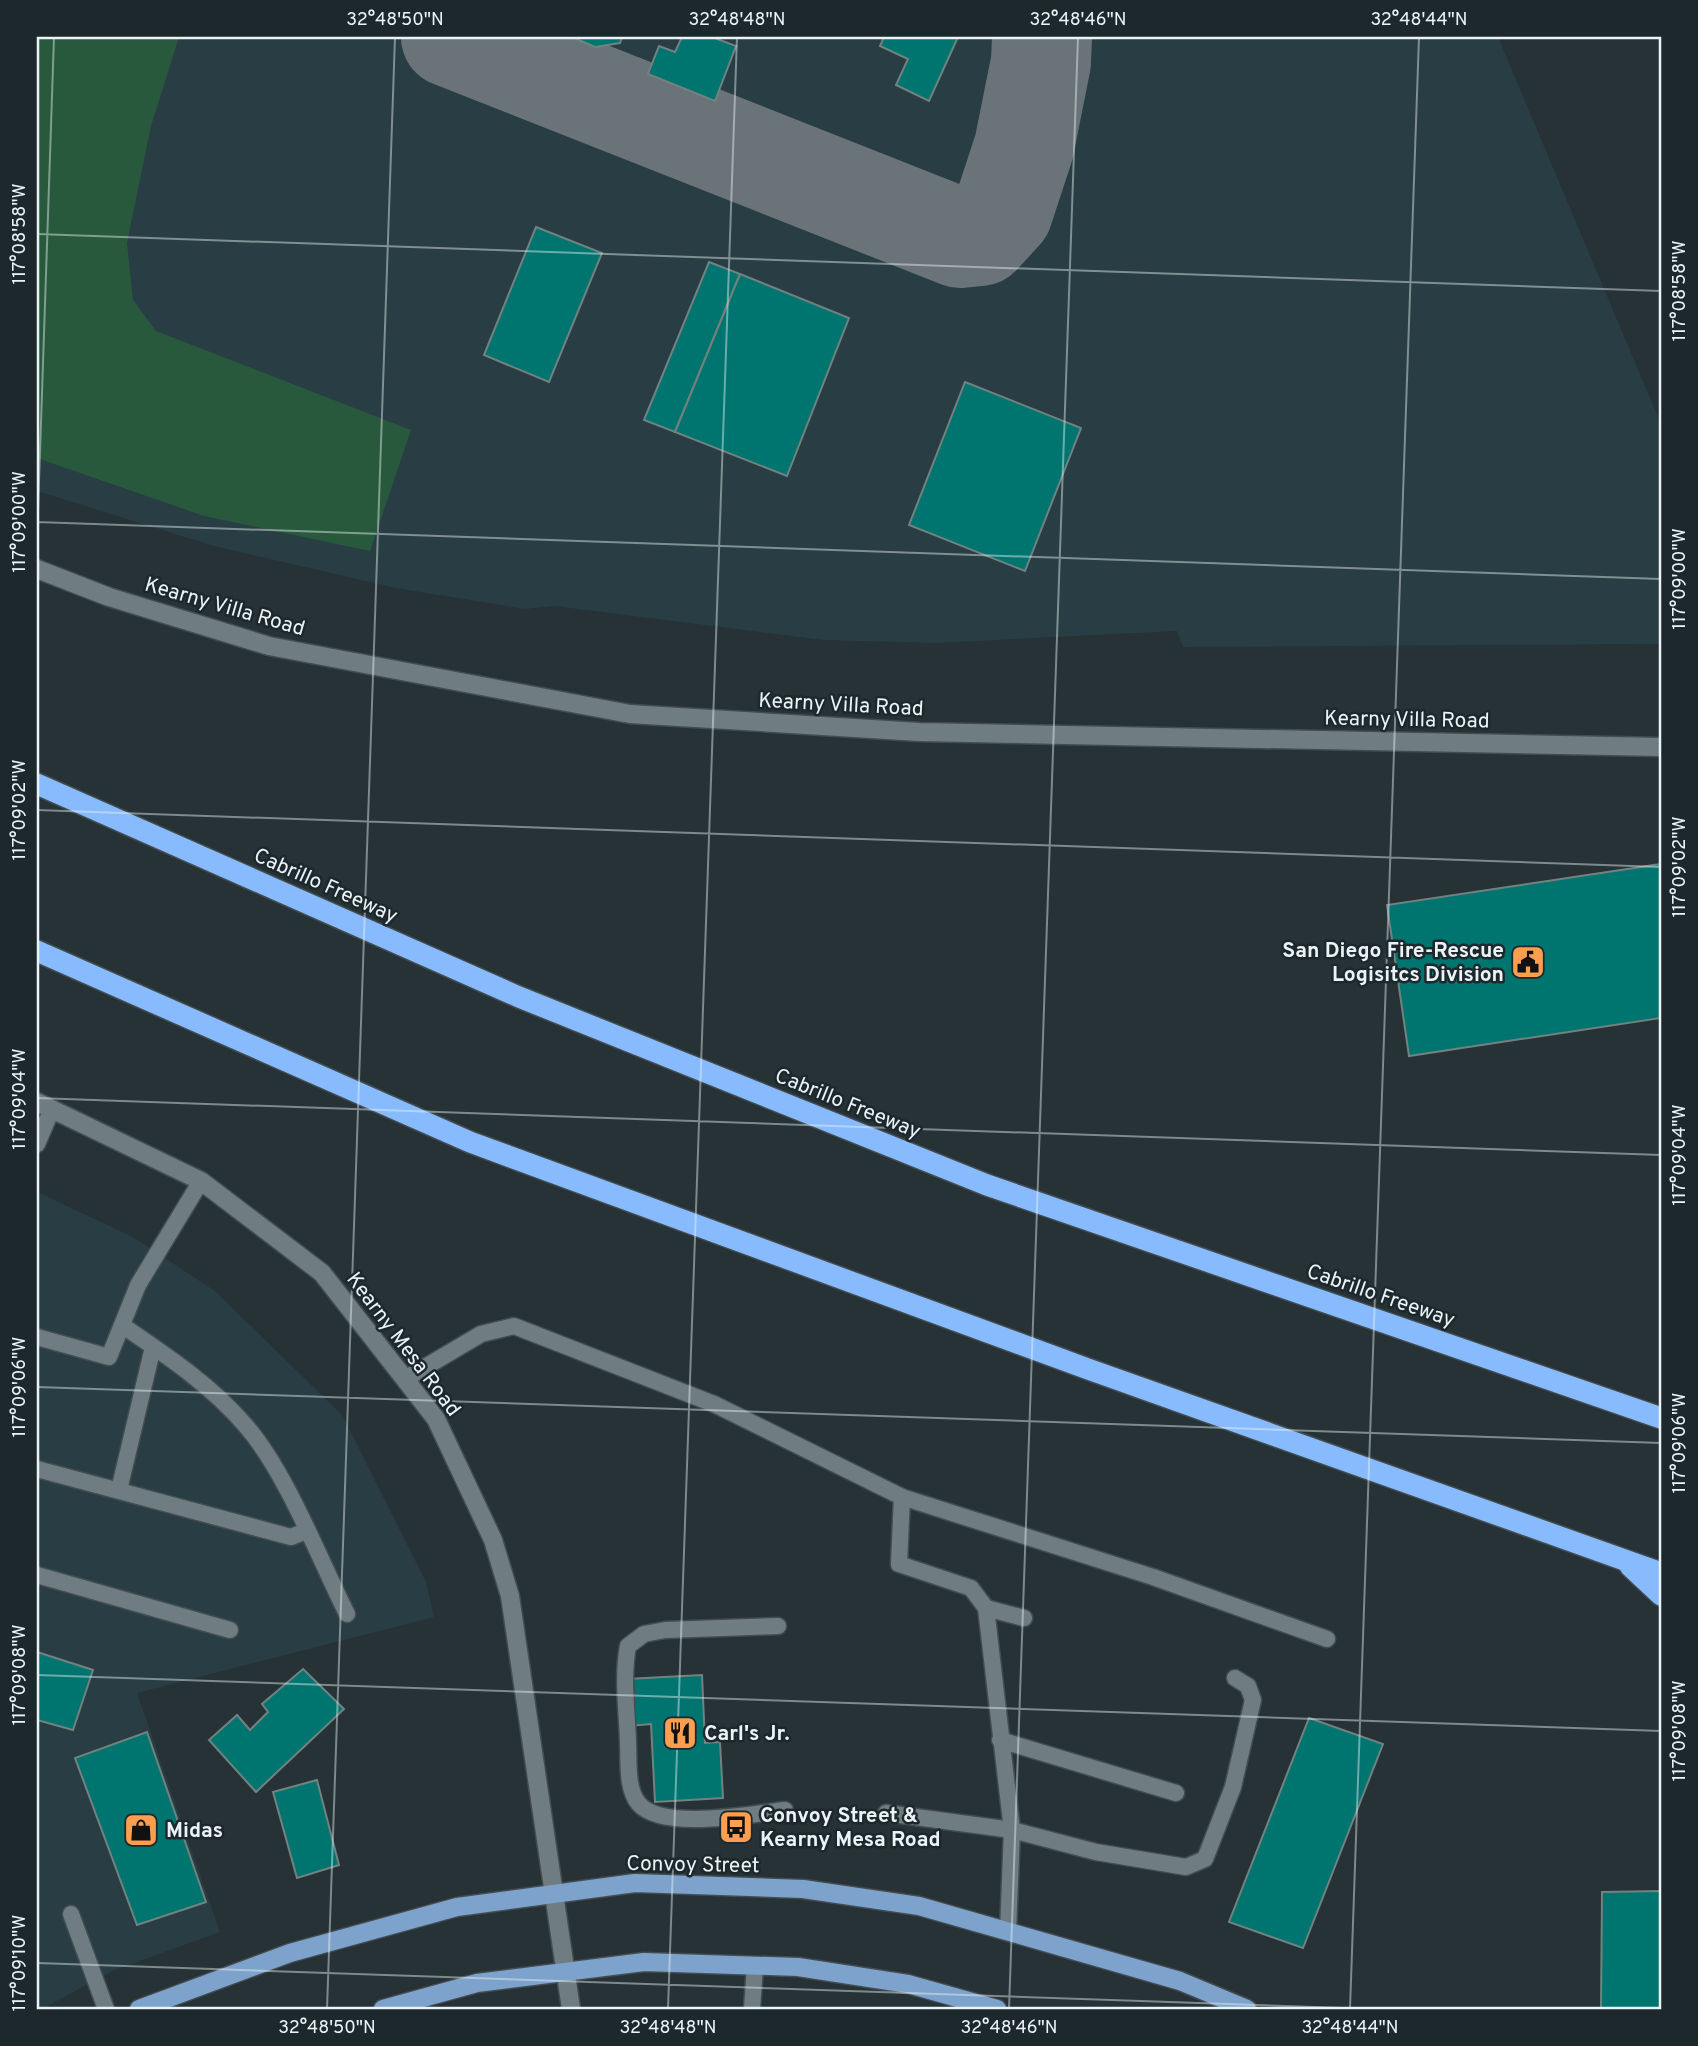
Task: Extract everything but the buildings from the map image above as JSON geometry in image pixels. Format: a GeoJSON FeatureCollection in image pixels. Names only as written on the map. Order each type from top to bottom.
{"type":"FeatureCollection","features":[{"type":"Feature","properties":{"kind":"highway","name":"Cabrillo Freeway"},"geometry":{"type":"LineString","coordinates":[[37,784],[519,997],[986,1185],[1661,1418]]}},
{"type":"Feature","properties":{"kind":"highway"},"geometry":{"type":"LineString","coordinates":[[37,951],[470,1142],[1661,1573]]}},
{"type":"Feature","properties":{"kind":"highway"},"geometry":{"type":"LineString","coordinates":[[1625,1562],[1661,1595]]}},
{"type":"Feature","properties":{"kind":"main road","name":"Kearny Villa Road"},"geometry":{"type":"LineString","coordinates":[[37,569],[109,597],[269,646],[630,714],[919,732],[1661,747]]}},
{"type":"Feature","properties":{"kind":"main road","name":"Kearny Mesa Road"},"geometry":{"type":"LineString","coordinates":[[44,1105],[201,1181],[322,1273],[436,1419],[493,1540],[507,1585],[571,2009]]}},
{"type":"Feature","properties":{"kind":"main road","name":"Convoy Street"},"geometry":{"type":"LineString","coordinates":[[139,2009],[290,1953],[457,1907],[635,1883],[803,1889],[919,1906],[1180,1981],[1247,2009]]}},
{"type":"Feature","properties":{"kind":"main road"},"geometry":{"type":"LineString","coordinates":[[383,2009],[477,1983],[644,1962],[811,1969],[908,1984],[948,2002],[997,2009]]}},
{"type":"Feature","properties":{"kind":"lane"},"geometry":{"type":"LineString","coordinates":[[37,1144],[44,1105]]}},
{"type":"Feature","properties":{"kind":"lane"},"geometry":{"type":"LineString","coordinates":[[37,1336],[109,1357],[138,1286],[201,1181]]}},
{"type":"Feature","properties":{"kind":"lane"},"geometry":{"type":"LineString","coordinates":[[122,1326],[206,1387],[247,1427],[272,1463],[347,1614]]}},
{"type":"Feature","properties":{"kind":"lane"},"geometry":{"type":"LineString","coordinates":[[405,1379],[481,1334],[514,1326],[714,1404],[902,1497],[1153,1577],[1327,1639]]}},
{"type":"Feature","properties":{"kind":"lane"},"geometry":{"type":"LineString","coordinates":[[119,1490],[153,1347]]}},
{"type":"Feature","properties":{"kind":"lane"},"geometry":{"type":"LineString","coordinates":[[37,1469],[291,1537],[306,1531]]}},
{"type":"Feature","properties":{"kind":"lane"},"geometry":{"type":"LineString","coordinates":[[902,1497],[899,1564],[971,1588],[986,1608],[1013,1830],[1008,1932]]}},
{"type":"Feature","properties":{"kind":"lane"},"geometry":{"type":"LineString","coordinates":[[37,1575],[230,1630]]}},
{"type":"Feature","properties":{"kind":"lane"},"geometry":{"type":"LineString","coordinates":[[986,1608],[1024,1618]]}},
{"type":"Feature","properties":{"kind":"lane"},"geometry":{"type":"LineString","coordinates":[[778,1626],[665,1630],[644,1634],[628,1646],[625,1666],[630,1782],[638,1803],[650,1812],[670,1819],[785,1810]]}},
{"type":"Feature","properties":{"kind":"lane"},"geometry":{"type":"LineString","coordinates":[[886,1813],[1013,1830],[1096,1852],[1186,1867],[1206,1859],[1233,1787],[1253,1700],[1248,1686],[1235,1678]]}},
{"type":"Feature","properties":{"kind":"lane"},"geometry":{"type":"LineString","coordinates":[[1000,1740],[1176,1793]]}},
{"type":"Feature","properties":{"kind":"lane"},"geometry":{"type":"LineString","coordinates":[[71,1914],[106,2009]]}},
{"type":"Feature","properties":{"kind":"lane"},"geometry":{"type":"LineString","coordinates":[[751,2009],[755,1966]]}},
{"type":"Feature","properties":{"kind":"shaded area"},"geometry":{"type":"Polygon","coordinates":[[[37,37],[1498,37],[1661,424],[1661,644],[1183,647],[1177,631],[937,643],[824,640],[554,606],[525,609],[396,588],[214,546],[37,491],[37,37]]]}},
{"type":"Feature","properties":{"kind":"shaded area"},"geometry":{"type":"Polygon","coordinates":[[[37,1192],[133,1237],[215,1291],[342,1415],[426,1582],[434,1617],[137,1693],[220,1932],[112,1971],[42,2009],[37,2009],[37,1192]]]}},
{"type":"Feature","properties":{"kind":"green space"},"geometry":{"type":"Polygon","coordinates":[[[37,37],[179,37],[151,126],[127,243],[133,300],[156,331],[411,430],[370,551],[204,516],[37,458],[37,37]]]}},
{"type":"Feature","properties":{"kind":"taxiway"},"geometry":{"type":"LineString","coordinates":[[451,37],[960,238],[980,236],[1003,211],[1024,147],[1041,62],[1042,37]]}},
{"type":"Feature","properties":{"kind":"place","name":"San Diego Fire-Rescue Logisitcs Division"},"geometry":{"type":"Point","coordinates":[1528,962]}},
{"type":"Feature","properties":{"kind":"place","name":"Carl's Jr."},"geometry":{"type":"Point","coordinates":[680,1733]}},
{"type":"Feature","properties":{"kind":"place","name":"Convoy Street & Kearny Mesa Road"},"geometry":{"type":"Point","coordinates":[736,1827]}},
{"type":"Feature","properties":{"kind":"place","name":"Midas"},"geometry":{"type":"Point","coordinates":[141,1830]}}]}
